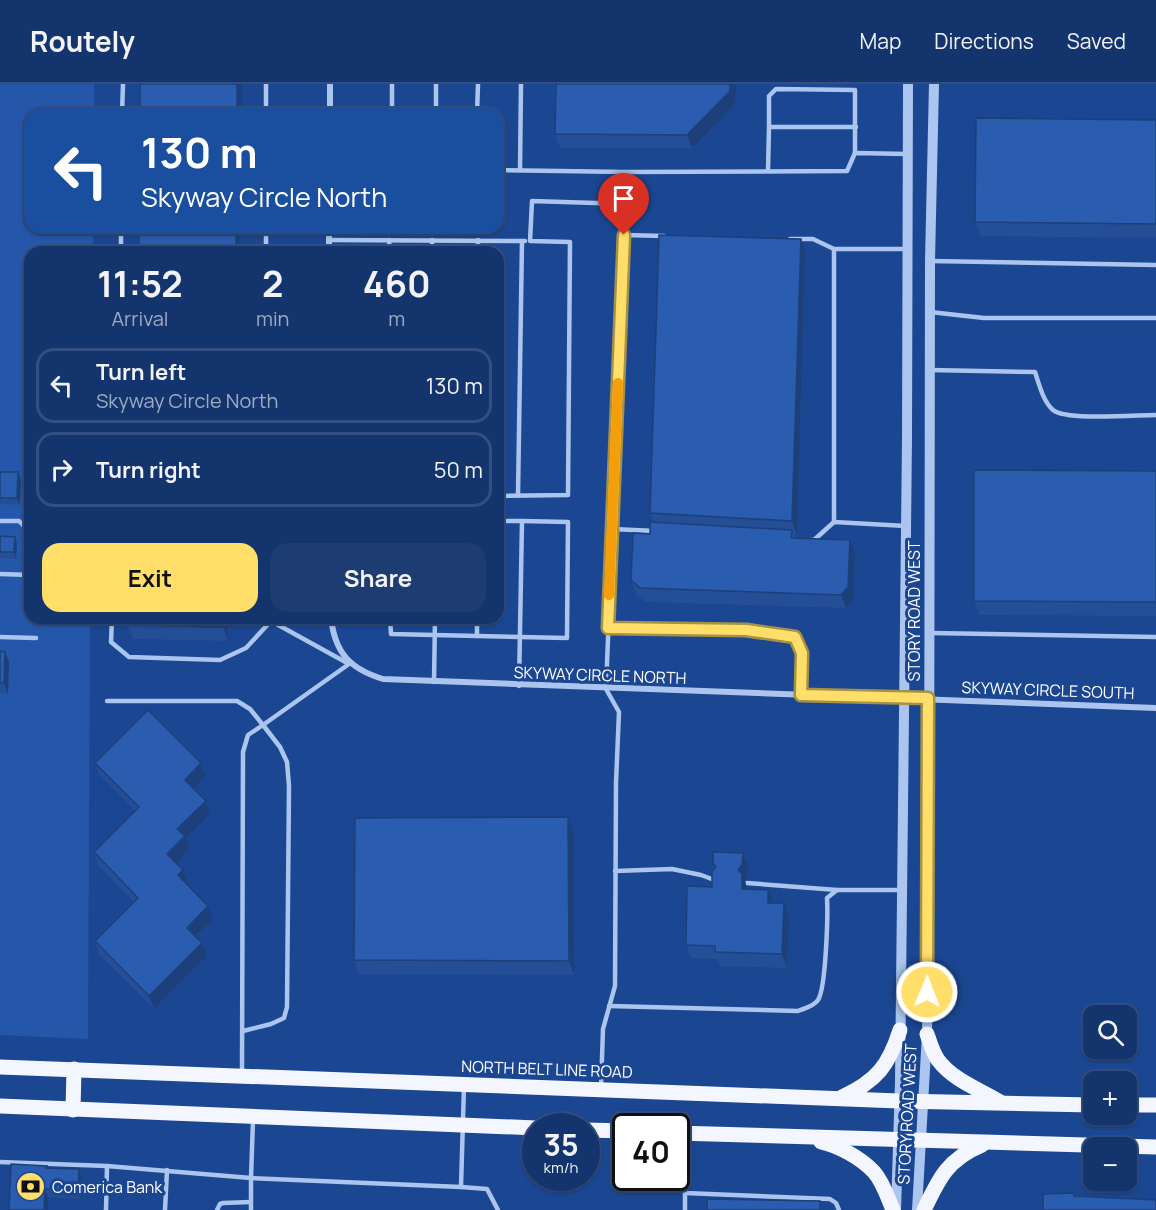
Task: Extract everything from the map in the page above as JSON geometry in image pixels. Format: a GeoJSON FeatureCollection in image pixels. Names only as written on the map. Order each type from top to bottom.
{"type":"FeatureCollection","features":[{"type":"Feature","properties":{"kind":"main road"},"geometry":{"type":"LineString","coordinates":[[840,1098],[857,1090],[879,1073],[893,1051],[900,1030]]}},
{"type":"Feature","properties":{"kind":"main road"},"geometry":{"type":"LineString","coordinates":[[927,1034],[937,1059],[949,1072],[1003,1104]]}},
{"type":"Feature","properties":{"kind":"main road","name":"NORTH BELT LINE ROAD"},"geometry":{"type":"LineString","coordinates":[[0,1067],[899,1101],[1083,1105]]}},
{"type":"Feature","properties":{"kind":"main road"},"geometry":{"type":"LineString","coordinates":[[73,1110],[74,1069]]}},
{"type":"Feature","properties":{"kind":"main road"},"geometry":{"type":"LineString","coordinates":[[1137,1105],[1156,1105]]}},
{"type":"Feature","properties":{"kind":"main road"},"geometry":{"type":"LineString","coordinates":[[0,1106],[522,1127]]}},
{"type":"Feature","properties":{"kind":"main road"},"geometry":{"type":"LineString","coordinates":[[690,1133],[1156,1147]]}},
{"type":"Feature","properties":{"kind":"main road"},"geometry":{"type":"LineString","coordinates":[[797,1137],[830,1144],[854,1156],[874,1172],[894,1210]]}},
{"type":"Feature","properties":{"kind":"main road"},"geometry":{"type":"LineString","coordinates":[[924,1210],[947,1168],[963,1153],[987,1143]]}},
{"type":"Feature","properties":{"kind":"street"},"geometry":{"type":"LineString","coordinates":[[330,84],[330,108]]}},
{"type":"Feature","properties":{"kind":"street","name":"STORY ROAD WEST"},"geometry":{"type":"LineString","coordinates":[[894,1210],[899,1101],[902,890],[908,84]]}},
{"type":"Feature","properties":{"kind":"street","name":"STORY ROAD WEST"},"geometry":{"type":"LineString","coordinates":[[917,1210],[927,1034],[930,261],[934,84]]}},
{"type":"Feature","properties":{"kind":"street"},"geometry":{"type":"LineString","coordinates":[[329,234],[329,246]]}},
{"type":"Feature","properties":{"kind":"street"},"geometry":{"type":"LineString","coordinates":[[333,624],[339,647],[349,664]]}},
{"type":"Feature","properties":{"kind":"street","name":"SKYWAY CIRCLE NORTH"},"geometry":{"type":"LineString","coordinates":[[349,664],[364,674],[383,679],[519,686],[903,698]]}},
{"type":"Feature","properties":{"kind":"street","name":"SKYWAY CIRCLE SOUTH"},"geometry":{"type":"LineString","coordinates":[[903,698],[1156,708]]}},
{"type":"Feature","properties":{"kind":"lane"},"geometry":{"type":"LineString","coordinates":[[122,108],[123,84]]}},
{"type":"Feature","properties":{"kind":"lane"},"geometry":{"type":"LineString","coordinates":[[266,84],[266,108]]}},
{"type":"Feature","properties":{"kind":"lane"},"geometry":{"type":"LineString","coordinates":[[392,84],[392,108]]}},
{"type":"Feature","properties":{"kind":"lane"},"geometry":{"type":"LineString","coordinates":[[436,84],[436,108]]}},
{"type":"Feature","properties":{"kind":"lane"},"geometry":{"type":"LineString","coordinates":[[477,108],[478,84]]}},
{"type":"Feature","properties":{"kind":"lane"},"geometry":{"type":"LineString","coordinates":[[520,170],[521,84]]}},
{"type":"Feature","properties":{"kind":"lane"},"geometry":{"type":"LineString","coordinates":[[504,170],[626,172],[847,171],[855,153],[855,90],[776,89],[770,96],[768,171]]}},
{"type":"Feature","properties":{"kind":"lane"},"geometry":{"type":"LineString","coordinates":[[769,127],[855,127]]}},
{"type":"Feature","properties":{"kind":"lane"},"geometry":{"type":"LineString","coordinates":[[855,153],[908,154]]}},
{"type":"Feature","properties":{"kind":"lane"},"geometry":{"type":"LineString","coordinates":[[530,241],[532,201],[627,204],[626,172]]}},
{"type":"Feature","properties":{"kind":"lane"},"geometry":{"type":"LineString","coordinates":[[600,1089],[603,1029],[615,986],[616,783],[619,712],[606,689],[624,235],[671,236]]}},
{"type":"Feature","properties":{"kind":"lane"},"geometry":{"type":"LineString","coordinates":[[778,238],[813,239],[834,249],[908,249]]}},
{"type":"Feature","properties":{"kind":"lane"},"geometry":{"type":"LineString","coordinates":[[329,240],[570,242],[568,495],[504,496]]}},
{"type":"Feature","properties":{"kind":"lane"},"geometry":{"type":"LineString","coordinates":[[390,240],[390,246]]}},
{"type":"Feature","properties":{"kind":"lane"},"geometry":{"type":"LineString","coordinates":[[432,240],[432,246]]}},
{"type":"Feature","properties":{"kind":"lane"},"geometry":{"type":"LineString","coordinates":[[478,240],[478,246]]}},
{"type":"Feature","properties":{"kind":"lane"},"geometry":{"type":"LineString","coordinates":[[518,495],[522,241]]}},
{"type":"Feature","properties":{"kind":"lane"},"geometry":{"type":"LineString","coordinates":[[834,249],[834,522]]}},
{"type":"Feature","properties":{"kind":"lane"},"geometry":{"type":"LineString","coordinates":[[930,261],[1156,265]]}},
{"type":"Feature","properties":{"kind":"lane"},"geometry":{"type":"LineString","coordinates":[[930,312],[984,318],[1156,318]]}},
{"type":"Feature","properties":{"kind":"lane"},"geometry":{"type":"LineString","coordinates":[[930,370],[1035,372],[1042,393],[1054,410],[1072,416],[1156,415]]}},
{"type":"Feature","properties":{"kind":"lane"},"geometry":{"type":"LineString","coordinates":[[0,521],[19,521],[24,526]]}},
{"type":"Feature","properties":{"kind":"lane"},"geometry":{"type":"LineString","coordinates":[[390,624],[391,634],[567,638],[568,522],[504,521]]}},
{"type":"Feature","properties":{"kind":"lane"},"geometry":{"type":"LineString","coordinates":[[519,686],[522,521]]}},
{"type":"Feature","properties":{"kind":"lane"},"geometry":{"type":"LineString","coordinates":[[802,539],[814,540],[834,522],[906,526]]}},
{"type":"Feature","properties":{"kind":"lane"},"geometry":{"type":"LineString","coordinates":[[612,529],[659,531]]}},
{"type":"Feature","properties":{"kind":"lane"},"geometry":{"type":"LineString","coordinates":[[0,574],[24,575]]}},
{"type":"Feature","properties":{"kind":"lane"},"geometry":{"type":"LineString","coordinates":[[112,624],[111,642],[129,657],[220,660],[246,648],[269,624]]}},
{"type":"Feature","properties":{"kind":"lane"},"geometry":{"type":"LineString","coordinates":[[242,1075],[243,752],[248,735],[349,664],[277,624]]}},
{"type":"Feature","properties":{"kind":"lane"},"geometry":{"type":"LineString","coordinates":[[434,682],[435,624]]}},
{"type":"Feature","properties":{"kind":"lane"},"geometry":{"type":"LineString","coordinates":[[477,624],[477,636]]}},
{"type":"Feature","properties":{"kind":"lane"},"geometry":{"type":"LineString","coordinates":[[608,628],[746,630],[795,637],[802,653],[801,695]]}},
{"type":"Feature","properties":{"kind":"lane"},"geometry":{"type":"LineString","coordinates":[[929,633],[1156,637]]}},
{"type":"Feature","properties":{"kind":"lane"},"geometry":{"type":"LineString","coordinates":[[0,637],[36,638]]}},
{"type":"Feature","properties":{"kind":"lane"},"geometry":{"type":"LineString","coordinates":[[107,701],[237,701],[250,709],[280,747],[287,762],[289,786],[287,1007],[284,1018],[243,1031]]}},
{"type":"Feature","properties":{"kind":"lane"},"geometry":{"type":"LineString","coordinates":[[615,871],[672,869],[717,881]]}},
{"type":"Feature","properties":{"kind":"lane"},"geometry":{"type":"LineString","coordinates":[[747,883],[837,890],[902,890]]}},
{"type":"Feature","properties":{"kind":"lane"},"geometry":{"type":"LineString","coordinates":[[609,1006],[798,1011],[811,1006],[819,998],[822,982],[828,914],[827,898],[837,890]]}},
{"type":"Feature","properties":{"kind":"lane"},"geometry":{"type":"LineString","coordinates":[[461,1187],[464,1084]]}},
{"type":"Feature","properties":{"kind":"lane"},"geometry":{"type":"LineString","coordinates":[[251,1210],[253,1117]]}},
{"type":"Feature","properties":{"kind":"lane"},"geometry":{"type":"LineString","coordinates":[[0,1162],[107,1166],[251,1178],[487,1189],[498,1210]]}},
{"type":"Feature","properties":{"kind":"lane"},"geometry":{"type":"LineString","coordinates":[[106,1210],[107,1166]]}},
{"type":"Feature","properties":{"kind":"lane"},"geometry":{"type":"LineString","coordinates":[[165,1210],[167,1170]]}},
{"type":"Feature","properties":{"kind":"lane"},"geometry":{"type":"LineString","coordinates":[[685,1210],[685,1193],[830,1199],[836,1203],[839,1210]]}},
{"type":"Feature","properties":{"kind":"lane"},"geometry":{"type":"LineString","coordinates":[[217,1210],[223,1203],[251,1202]]}},
{"type":"Feature","properties":{"kind":"shaded area"},"geometry":{"type":"Polygon","coordinates":[[[0,84],[94,84],[94,108],[24,108],[24,234],[93,234],[93,246],[24,246],[24,624],[90,624],[88,1039],[0,1035],[0,84]]]}},
{"type":"Feature","properties":{"kind":"building"},"geometry":{"type":"Polygon","coordinates":[[[140,84],[237,84],[237,108],[140,108],[140,84]]]}},
{"type":"Feature","properties":{"kind":"building"},"geometry":{"type":"Polygon","coordinates":[[[556,84],[730,84],[730,91],[687,135],[555,134],[556,84]]]}},
{"type":"Feature","properties":{"kind":"building"},"geometry":{"type":"Polygon","coordinates":[[[976,118],[1156,120],[1156,224],[975,222],[976,118]]]}},
{"type":"Feature","properties":{"kind":"building"},"geometry":{"type":"Polygon","coordinates":[[[139,234],[236,234],[236,246],[139,246],[139,234]]]}},
{"type":"Feature","properties":{"kind":"building"},"geometry":{"type":"Polygon","coordinates":[[[659,235],[801,239],[792,521],[650,513],[659,235]]]}},
{"type":"Feature","properties":{"kind":"building"},"geometry":{"type":"Polygon","coordinates":[[[974,470],[1156,471],[1156,602],[974,601],[974,470]]]}},
{"type":"Feature","properties":{"kind":"building"},"geometry":{"type":"Polygon","coordinates":[[[0,472],[18,472],[17,498],[0,498],[0,472]]]}},
{"type":"Feature","properties":{"kind":"building"},"geometry":{"type":"Polygon","coordinates":[[[650,522],[792,530],[791,538],[850,540],[848,587],[841,595],[640,588],[631,580],[633,533],[650,534],[650,522]]]}},
{"type":"Feature","properties":{"kind":"building"},"geometry":{"type":"Polygon","coordinates":[[[0,536],[15,537],[14,552],[0,552],[0,536]]]}},
{"type":"Feature","properties":{"kind":"building"},"geometry":{"type":"Polygon","coordinates":[[[223,624],[223,627],[128,625],[223,624]]]}},
{"type":"Feature","properties":{"kind":"building"},"geometry":{"type":"Polygon","coordinates":[[[0,651],[5,652],[4,683],[0,683],[0,651]]]}},
{"type":"Feature","properties":{"kind":"building"},"geometry":{"type":"Polygon","coordinates":[[[148,710],[201,763],[185,780],[206,801],[177,829],[185,836],[167,854],[183,870],[178,875],[208,906],[187,928],[202,943],[149,996],[95,941],[138,898],[94,852],[139,807],[95,763],[148,710]]]}},
{"type":"Feature","properties":{"kind":"building"},"geometry":{"type":"Polygon","coordinates":[[[568,817],[569,961],[354,960],[355,818],[568,817]]]}},
{"type":"Feature","properties":{"kind":"building"},"geometry":{"type":"Polygon","coordinates":[[[713,852],[743,853],[742,865],[738,870],[742,874],[742,889],[768,890],[768,903],[784,903],[782,954],[715,952],[715,946],[686,945],[687,886],[712,887],[712,872],[716,867],[713,863],[713,852]]]}},
{"type":"Feature","properties":{"kind":"building"},"geometry":{"type":"Polygon","coordinates":[[[11,1164],[79,1169],[78,1191],[45,1189],[44,1210],[9,1210],[11,1164]]]}},
{"type":"Feature","properties":{"kind":"building"},"geometry":{"type":"Polygon","coordinates":[[[1074,1193],[1074,1196],[1156,1200],[1156,1210],[1043,1210],[1043,1194],[1074,1193]]]}},
{"type":"Feature","properties":{"kind":"building"},"geometry":{"type":"Polygon","coordinates":[[[707,1199],[820,1201],[820,1210],[707,1210],[707,1199]]]}},
{"type":"Feature","properties":{"kind":"slow traffic"},"geometry":{"type":"LineString","coordinates":[[609,595],[618,383]]}},
{"type":"Feature","properties":{"kind":"place","name":"Comerica Bank"},"geometry":{"type":"Point","coordinates":[31,1187]}},
{"type":"Feature","properties":{"kind":"route"},"geometry":{"type":"LineString","coordinates":[[624,235],[608,628],[746,630],[795,637],[802,653],[801,695],[928,698],[927,992]]}}]}
